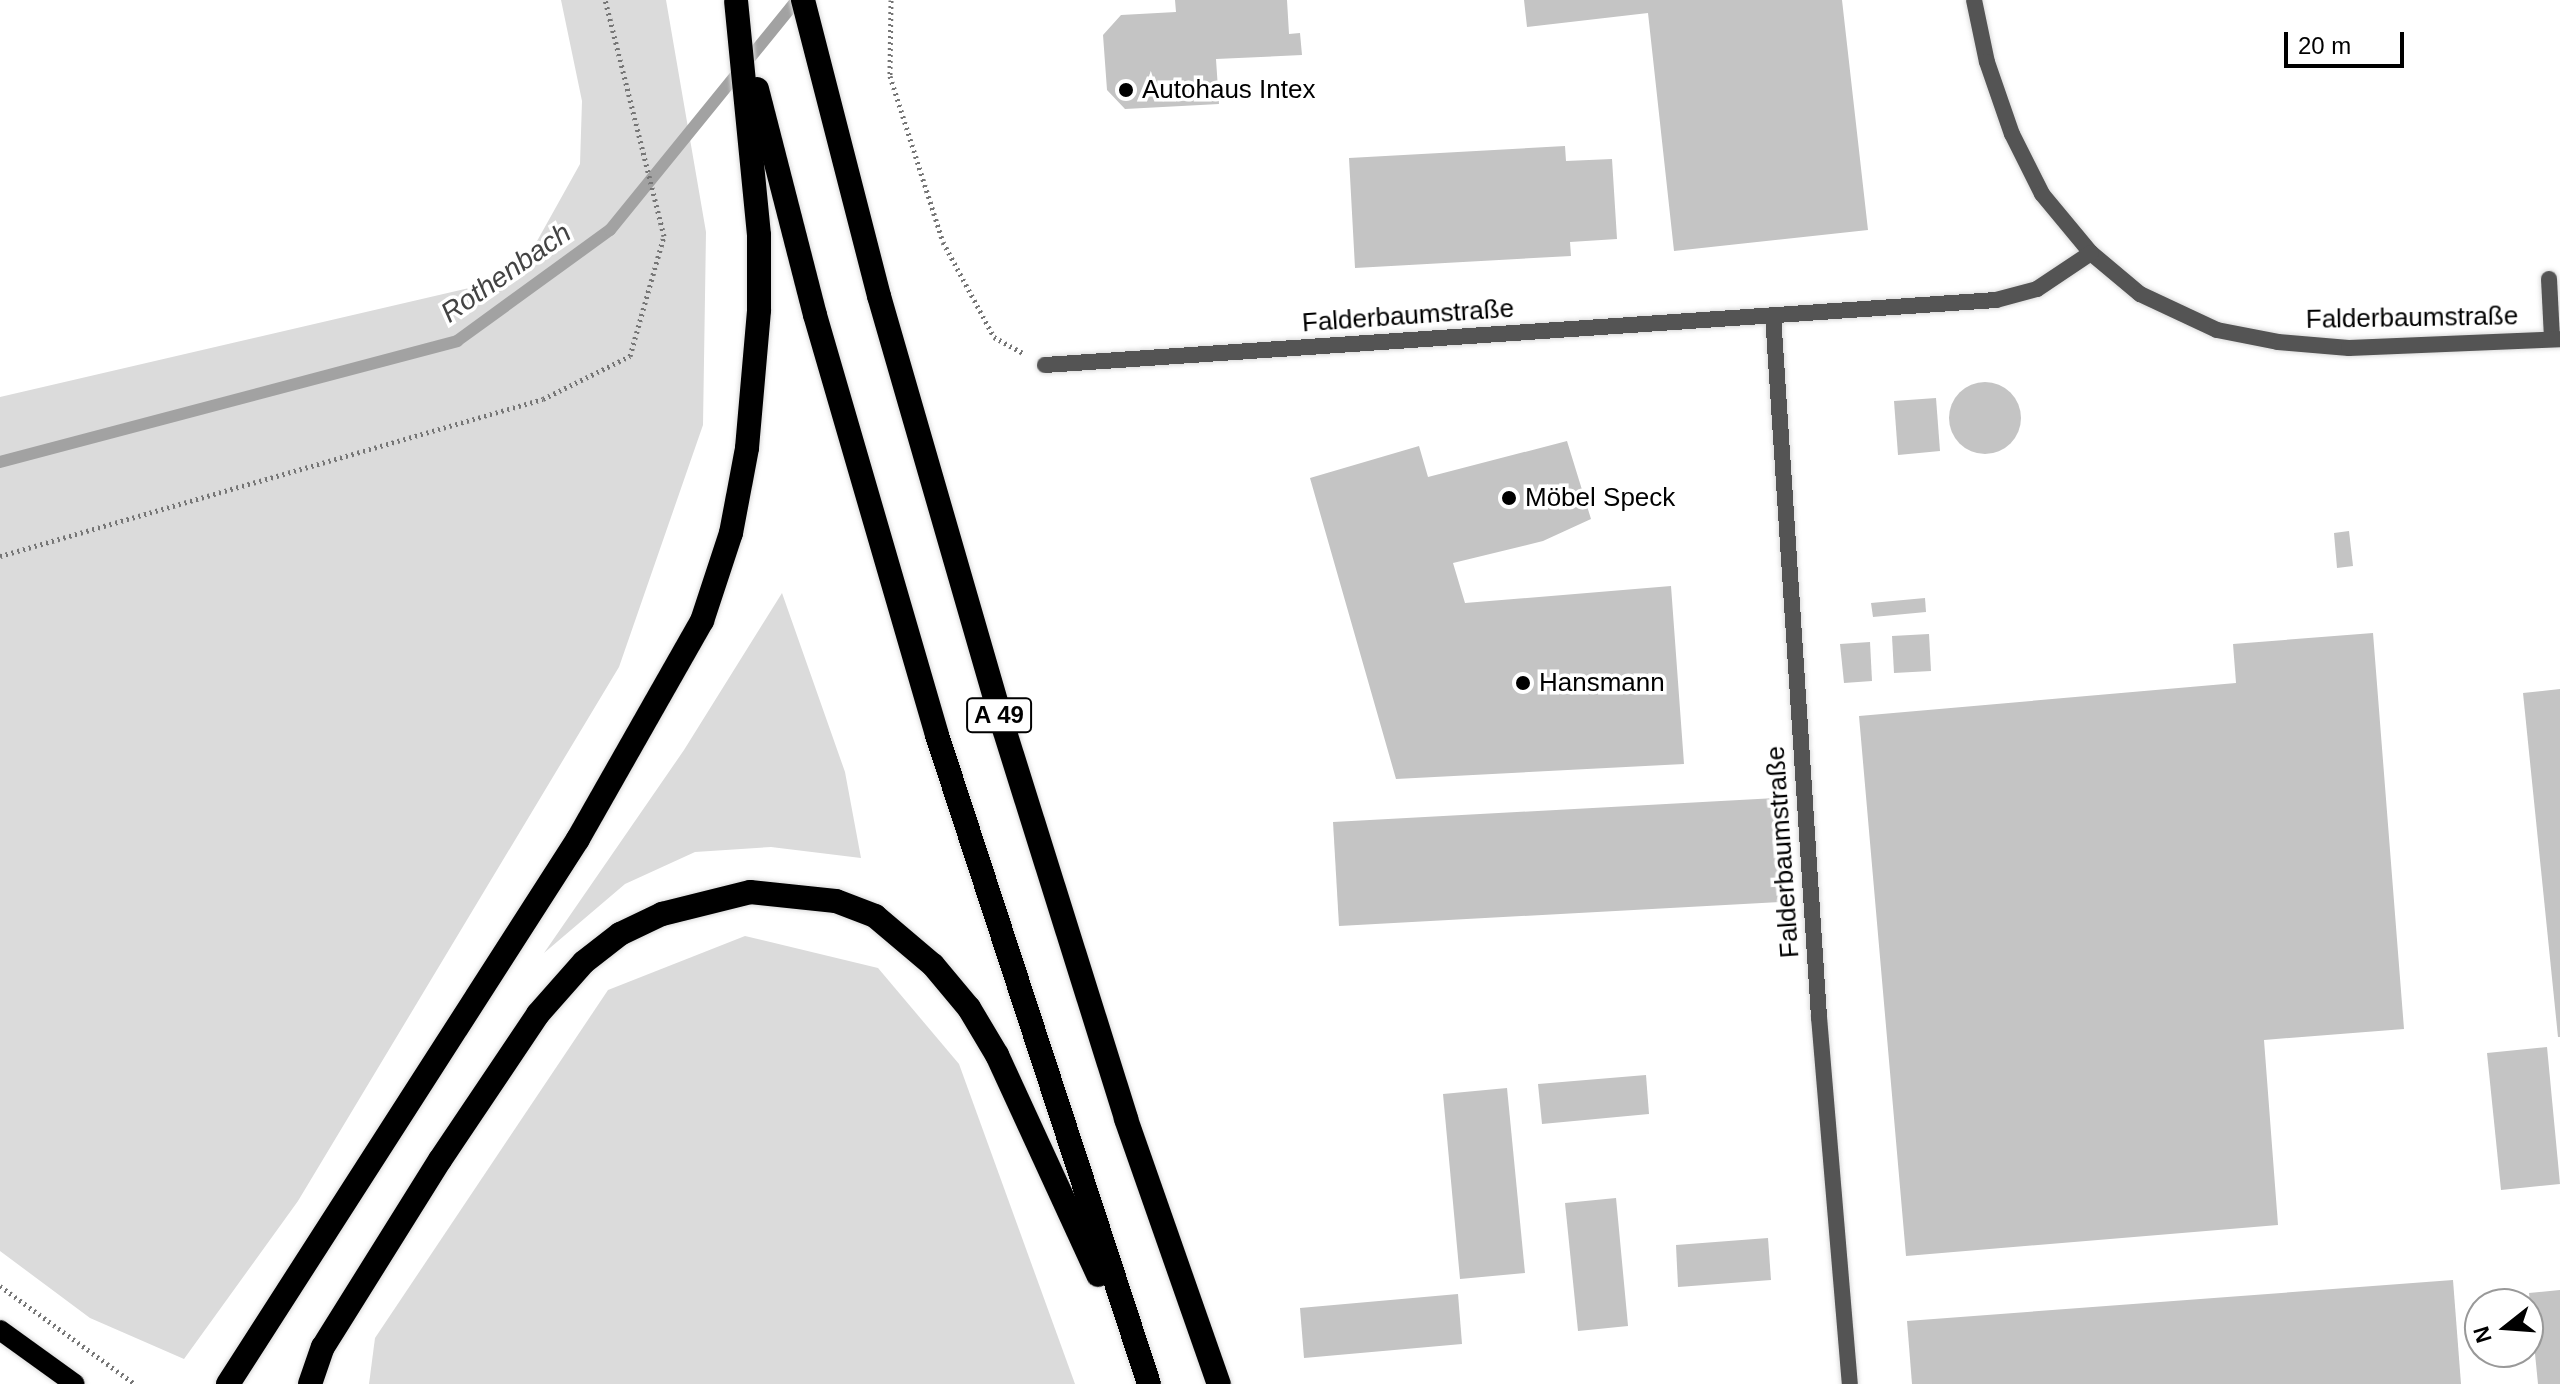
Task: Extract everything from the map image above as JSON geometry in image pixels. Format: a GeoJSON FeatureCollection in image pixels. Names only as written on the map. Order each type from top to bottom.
{"type":"FeatureCollection","features":[{"type":"Feature","properties":{"kind":"highway","name":"A 49"},"geometry":{"type":"LineString","coordinates":[[803,0],[879,296],[1000,716],[1126,1119],[1219,1384]]}},
{"type":"Feature","properties":{"kind":"highway"},"geometry":{"type":"LineString","coordinates":[[228,1384],[578,839],[702,621],[731,533],[756,362],[759,235],[752,96],[735,1]]}},
{"type":"Feature","properties":{"kind":"highway","name":"A 49"},"geometry":{"type":"LineString","coordinates":[[752,96],[937,735],[1146,1384]]}},
{"type":"Feature","properties":{"kind":"highway"},"geometry":{"type":"LineString","coordinates":[[310,1384],[323,1347],[440,1160],[538,1014],[584,962],[620,934],[662,914],[750,892],[836,901],[875,916],[933,965],[969,1008],[1059,1183],[1146,1384]]}},
{"type":"Feature","properties":{"kind":"main road"},"geometry":{"type":"LineString","coordinates":[[0,1330],[75,1384]]}},
{"type":"Feature","properties":{"kind":"street"},"geometry":{"type":"LineString","coordinates":[[1974,0],[1987,62],[2012,134],[2042,194],[2091,253]]}},
{"type":"Feature","properties":{"kind":"street","name":"Falderbaumstraße"},"geometry":{"type":"LineString","coordinates":[[1045,365],[1996,300],[2037,289],[2091,253],[2140,294],[2217,330],[2278,342],[2349,348],[2556,339]]}},
{"type":"Feature","properties":{"kind":"street"},"geometry":{"type":"LineString","coordinates":[[2549,279],[2556,339]]}},
{"type":"Feature","properties":{"kind":"street","name":"Falderbaumstraße"},"geometry":{"type":"LineString","coordinates":[[1773,315],[1817,985],[1850,1384]]}},
{"type":"Feature","properties":{"kind":"path"},"geometry":{"type":"LineString","coordinates":[[0,556],[543,399],[630,356],[664,236],[605,0]]}},
{"type":"Feature","properties":{"kind":"path"},"geometry":{"type":"LineString","coordinates":[[891,0],[890,76],[943,242],[994,337],[1045,365]]}},
{"type":"Feature","properties":{"kind":"path"},"geometry":{"type":"LineString","coordinates":[[0,1286],[135,1384]]}},
{"type":"Feature","properties":{"kind":"shaded area"},"geometry":{"type":"Polygon","coordinates":[[[561,0],[666,0],[706,232],[703,425],[619,667],[298,1201],[184,1359],[90,1318],[0,1251],[0,397],[517,277],[580,164],[582,101],[561,0]]]}},
{"type":"Feature","properties":{"kind":"shaded area"},"geometry":{"type":"Polygon","coordinates":[[[782,593],[845,772],[861,858],[771,847],[695,852],[625,884],[544,953],[684,750],[782,593]]]}},
{"type":"Feature","properties":{"kind":"shaded area"},"geometry":{"type":"Polygon","coordinates":[[[745,936],[878,968],[959,1064],[1075,1384],[369,1384],[375,1338],[608,990],[745,936]]]}},
{"type":"Feature","properties":{"kind":"building"},"geometry":{"type":"Polygon","coordinates":[[[1175,0],[1287,0],[1289,34],[1300,33],[1302,55],[1216,59],[1219,104],[1125,109],[1107,90],[1103,35],[1121,15],[1176,12],[1175,0]]]}},
{"type":"Feature","properties":{"kind":"building"},"geometry":{"type":"Polygon","coordinates":[[[1524,0],[1842,0],[1868,230],[1674,251],[1648,13],[1527,27],[1524,0]]]}},
{"type":"Feature","properties":{"kind":"building"},"geometry":{"type":"Polygon","coordinates":[[[1565,146],[1566,161],[1612,159],[1617,239],[1570,242],[1571,256],[1355,268],[1349,158],[1565,146]]]}},
{"type":"Feature","properties":{"kind":"building"},"geometry":{"type":"Polygon","coordinates":[[[1985,382],[2005,388],[2015,398],[2021,418],[2015,438],[2005,448],[1985,454],[1965,448],[1955,438],[1949,418],[1955,398],[1965,388],[1985,382]]]}},
{"type":"Feature","properties":{"kind":"building"},"geometry":{"type":"Polygon","coordinates":[[[1936,398],[1940,451],[1898,455],[1894,401],[1936,398]]]}},
{"type":"Feature","properties":{"kind":"building","name":"Hansmann"},"geometry":{"type":"Polygon","coordinates":[[[1567,441],[1591,519],[1543,541],[1453,563],[1465,603],[1671,586],[1684,764],[1396,779],[1310,478],[1419,446],[1428,477],[1567,441]]]}},
{"type":"Feature","properties":{"kind":"building"},"geometry":{"type":"Polygon","coordinates":[[[2349,531],[2353,566],[2337,568],[2334,533],[2349,531]]]}},
{"type":"Feature","properties":{"kind":"building"},"geometry":{"type":"Polygon","coordinates":[[[1925,598],[1926,612],[1873,617],[1871,603],[1925,598]]]}},
{"type":"Feature","properties":{"kind":"building"},"geometry":{"type":"Polygon","coordinates":[[[2373,633],[2404,1029],[2264,1040],[2278,1225],[1906,1256],[1859,716],[2236,683],[2233,644],[2373,633]]]}},
{"type":"Feature","properties":{"kind":"building"},"geometry":{"type":"Polygon","coordinates":[[[1929,634],[1931,671],[1894,673],[1892,636],[1929,634]]]}},
{"type":"Feature","properties":{"kind":"building"},"geometry":{"type":"Polygon","coordinates":[[[1870,642],[1872,681],[1844,683],[1840,644],[1870,642]]]}},
{"type":"Feature","properties":{"kind":"building"},"geometry":{"type":"Polygon","coordinates":[[[2560,689],[2560,1037],[2558,1037],[2523,693],[2560,689]]]}},
{"type":"Feature","properties":{"kind":"building"},"geometry":{"type":"Polygon","coordinates":[[[1776,798],[1782,902],[1339,926],[1333,822],[1776,798]]]}},
{"type":"Feature","properties":{"kind":"building"},"geometry":{"type":"Polygon","coordinates":[[[2547,1047],[2560,1184],[2501,1190],[2487,1053],[2547,1047]]]}},
{"type":"Feature","properties":{"kind":"building"},"geometry":{"type":"Polygon","coordinates":[[[1646,1075],[1649,1114],[1542,1124],[1538,1084],[1646,1075]]]}},
{"type":"Feature","properties":{"kind":"building"},"geometry":{"type":"Polygon","coordinates":[[[1507,1088],[1525,1273],[1460,1279],[1443,1094],[1507,1088]]]}},
{"type":"Feature","properties":{"kind":"building"},"geometry":{"type":"Polygon","coordinates":[[[1616,1198],[1628,1326],[1578,1331],[1565,1203],[1616,1198]]]}},
{"type":"Feature","properties":{"kind":"building"},"geometry":{"type":"Polygon","coordinates":[[[1768,1238],[1771,1280],[1678,1287],[1676,1245],[1768,1238]]]}},
{"type":"Feature","properties":{"kind":"building"},"geometry":{"type":"Polygon","coordinates":[[[2453,1280],[2461,1384],[1912,1384],[1907,1321],[2453,1280]]]}},
{"type":"Feature","properties":{"kind":"building"},"geometry":{"type":"Polygon","coordinates":[[[2560,1290],[2560,1384],[2538,1384],[2536,1368],[2544,1368],[2544,1292],[2560,1290]]]}},
{"type":"Feature","properties":{"kind":"building"},"geometry":{"type":"Polygon","coordinates":[[[1458,1294],[1462,1344],[1304,1358],[1300,1308],[1458,1294]]]}},
{"type":"Feature","properties":{"kind":"waterway","name":"Rothenbach"},"geometry":{"type":"LineString","coordinates":[[0,462],[457,341],[610,230],[797,0]]}},
{"type":"Feature","properties":{"kind":"place","name":"Autohaus Intex"},"geometry":{"type":"Point","coordinates":[1126,90]}},
{"type":"Feature","properties":{"kind":"place","name":"Möbel Speck"},"geometry":{"type":"Point","coordinates":[1509,498]}},
{"type":"Feature","properties":{"kind":"place","name":"Hansmann"},"geometry":{"type":"Point","coordinates":[1523,683]}}]}
